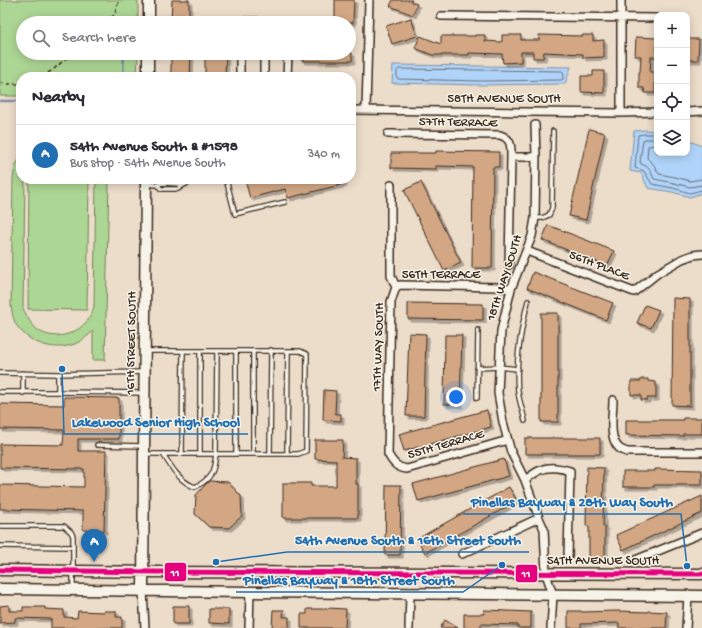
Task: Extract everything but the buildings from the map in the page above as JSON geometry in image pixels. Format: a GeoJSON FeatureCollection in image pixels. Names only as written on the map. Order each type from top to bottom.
{"type":"FeatureCollection","features":[{"type":"Feature","properties":{"kind":"main road"},"geometry":{"type":"LineString","coordinates":[[149,0],[149,16]]}},
{"type":"Feature","properties":{"kind":"main road"},"geometry":{"type":"LineString","coordinates":[[148,60],[148,72]]}},
{"type":"Feature","properties":{"kind":"main road","name":"16TH STREET SOUTH"},"geometry":{"type":"LineString","coordinates":[[143,591],[146,184]]}},
{"type":"Feature","properties":{"kind":"main road","name":"54TH AVENUE SOUTH"},"geometry":{"type":"LineString","coordinates":[[0,570],[702,574]]}},
{"type":"Feature","properties":{"kind":"main road"},"geometry":{"type":"LineString","coordinates":[[0,589],[702,596]]}},
{"type":"Feature","properties":{"kind":"street"},"geometry":{"type":"LineString","coordinates":[[366,110],[369,0]]}},
{"type":"Feature","properties":{"kind":"street"},"geometry":{"type":"LineString","coordinates":[[621,0],[621,113]]}},
{"type":"Feature","properties":{"kind":"street"},"geometry":{"type":"LineString","coordinates":[[441,16],[654,18]]}},
{"type":"Feature","properties":{"kind":"street"},"geometry":{"type":"LineString","coordinates":[[240,60],[240,72]]}},
{"type":"Feature","properties":{"kind":"street"},"geometry":{"type":"LineString","coordinates":[[264,60],[264,72]]}},
{"type":"Feature","properties":{"kind":"street"},"geometry":{"type":"LineString","coordinates":[[287,72],[288,60]]}},
{"type":"Feature","properties":{"kind":"street","name":"58TH AVENUE SOUTH"},"geometry":{"type":"LineString","coordinates":[[356,110],[654,112]]}},
{"type":"Feature","properties":{"kind":"street"},"geometry":{"type":"LineString","coordinates":[[690,112],[702,111]]}},
{"type":"Feature","properties":{"kind":"street","name":"18TH WAY SOUTH"},"geometry":{"type":"LineString","coordinates":[[535,125],[535,218],[532,236],[511,290],[501,331],[498,393],[503,422],[511,452],[525,480],[544,529],[546,574],[553,595]]}},
{"type":"Feature","properties":{"kind":"street","name":"57TH TERRACE"},"geometry":{"type":"LineString","coordinates":[[388,134],[500,135],[506,137],[510,143],[511,157],[509,265]]}},
{"type":"Feature","properties":{"kind":"street"},"geometry":{"type":"LineString","coordinates":[[511,157],[536,157]]}},
{"type":"Feature","properties":{"kind":"street","name":"17TH WAY SOUTH"},"geometry":{"type":"LineString","coordinates":[[391,185],[391,276],[396,287],[391,302],[388,454],[393,463]]}},
{"type":"Feature","properties":{"kind":"street","name":"56TH PLACE"},"geometry":{"type":"LineString","coordinates":[[527,251],[634,292],[658,273],[693,255],[702,254]]}},
{"type":"Feature","properties":{"kind":"street","name":"56TH TERRACE"},"geometry":{"type":"LineString","coordinates":[[396,287],[499,287],[511,290]]}},
{"type":"Feature","properties":{"kind":"street"},"geometry":{"type":"LineString","coordinates":[[613,400],[612,435],[620,449],[628,452],[702,452]]}},
{"type":"Feature","properties":{"kind":"street","name":"55TH TERRACE"},"geometry":{"type":"LineString","coordinates":[[393,463],[400,468],[407,469],[508,440]]}},
{"type":"Feature","properties":{"kind":"street"},"geometry":{"type":"LineString","coordinates":[[525,480],[542,469],[560,468],[570,471],[568,557]]}},
{"type":"Feature","properties":{"kind":"street"},"geometry":{"type":"LineString","coordinates":[[462,554],[539,518]]}},
{"type":"Feature","properties":{"kind":"street"},"geometry":{"type":"LineString","coordinates":[[638,559],[702,533]]}},
{"type":"Feature","properties":{"kind":"street","name":"16TH STREET SOUTH"},"geometry":{"type":"LineString","coordinates":[[143,591],[145,628]]}},
{"type":"Feature","properties":{"kind":"street"},"geometry":{"type":"LineString","coordinates":[[249,628],[250,592]]}},
{"type":"Feature","properties":{"kind":"street"},"geometry":{"type":"LineString","coordinates":[[409,628],[410,593]]}},
{"type":"Feature","properties":{"kind":"street"},"geometry":{"type":"LineString","coordinates":[[551,628],[553,595]]}},
{"type":"Feature","properties":{"kind":"street"},"geometry":{"type":"LineString","coordinates":[[686,628],[688,596]]}},
{"type":"Feature","properties":{"kind":"lane"},"geometry":{"type":"LineString","coordinates":[[535,218],[542,218],[548,215],[552,208],[553,131]]}},
{"type":"Feature","properties":{"kind":"lane"},"geometry":{"type":"LineString","coordinates":[[154,184],[158,185],[161,189],[178,189],[186,184]]}},
{"type":"Feature","properties":{"kind":"lane"},"geometry":{"type":"LineString","coordinates":[[227,184],[235,214],[285,202]]}},
{"type":"Feature","properties":{"kind":"lane"},"geometry":{"type":"LineString","coordinates":[[525,421],[518,390],[518,369],[522,324],[528,301]]}},
{"type":"Feature","properties":{"kind":"lane"},"geometry":{"type":"LineString","coordinates":[[477,398],[478,330]]}},
{"type":"Feature","properties":{"kind":"lane"},"geometry":{"type":"LineString","coordinates":[[253,350],[253,454]]}},
{"type":"Feature","properties":{"kind":"lane"},"geometry":{"type":"LineString","coordinates":[[97,445],[144,450],[163,454],[298,454],[306,451],[308,354],[300,351],[271,350],[145,351]]}},
{"type":"Feature","properties":{"kind":"lane"},"geometry":{"type":"LineString","coordinates":[[270,454],[271,350]]}},
{"type":"Feature","properties":{"kind":"lane"},"geometry":{"type":"LineString","coordinates":[[182,454],[183,351]]}},
{"type":"Feature","properties":{"kind":"lane"},"geometry":{"type":"LineString","coordinates":[[200,351],[200,454]]}},
{"type":"Feature","properties":{"kind":"lane"},"geometry":{"type":"LineString","coordinates":[[163,454],[174,470],[188,484],[195,487],[203,483],[211,476],[216,454],[217,351]]}},
{"type":"Feature","properties":{"kind":"lane"},"geometry":{"type":"LineString","coordinates":[[236,351],[236,454]]}},
{"type":"Feature","properties":{"kind":"lane"},"geometry":{"type":"LineString","coordinates":[[287,454],[288,351]]}},
{"type":"Feature","properties":{"kind":"lane"},"geometry":{"type":"LineString","coordinates":[[477,368],[499,367],[518,369]]}},
{"type":"Feature","properties":{"kind":"lane"},"geometry":{"type":"LineString","coordinates":[[0,373],[58,374],[144,372]]}},
{"type":"Feature","properties":{"kind":"lane"},"geometry":{"type":"LineString","coordinates":[[23,373],[23,393]]}},
{"type":"Feature","properties":{"kind":"lane"},"geometry":{"type":"LineString","coordinates":[[58,374],[58,392]]}},
{"type":"Feature","properties":{"kind":"lane"},"geometry":{"type":"LineString","coordinates":[[0,392],[144,393]]}},
{"type":"Feature","properties":{"kind":"lane"},"geometry":{"type":"LineString","coordinates":[[0,526],[64,526],[71,532],[73,536],[74,590]]}},
{"type":"Feature","properties":{"kind":"lane"},"geometry":{"type":"LineString","coordinates":[[0,546],[73,547]]}},
{"type":"Feature","properties":{"kind":"path"},"geometry":{"type":"LineString","coordinates":[[113,16],[119,0]]}},
{"type":"Feature","properties":{"kind":"path"},"geometry":{"type":"LineString","coordinates":[[51,72],[65,60]]}},
{"type":"Feature","properties":{"kind":"path"},"geometry":{"type":"LineString","coordinates":[[0,83],[16,84]]}},
{"type":"Feature","properties":{"kind":"green space"},"geometry":{"type":"Polygon","coordinates":[[[0,0],[138,0],[138,16],[16,16],[16,60],[138,60],[137,72],[16,72],[16,96],[0,96],[0,0]]]}},
{"type":"Feature","properties":{"kind":"green space"},"geometry":{"type":"Polygon","coordinates":[[[16,164],[16,184],[25,184],[23,308],[32,325],[48,335],[54,336],[68,334],[75,331],[86,323],[90,317],[94,306],[96,184],[109,184],[105,360],[93,360],[93,331],[79,342],[62,347],[54,347],[29,338],[17,326],[11,305],[13,179],[16,164]]]}},
{"type":"Feature","properties":{"kind":"green space"},"geometry":{"type":"Polygon","coordinates":[[[29,184],[89,184],[87,310],[28,309],[29,184]]]}},
{"type":"Feature","properties":{"kind":"water"},"geometry":{"type":"Polygon","coordinates":[[[393,65],[571,67],[565,84],[480,85],[392,83],[393,65]]]}},
{"type":"Feature","properties":{"kind":"water"},"geometry":{"type":"Polygon","coordinates":[[[634,131],[654,131],[654,156],[690,156],[690,141],[702,146],[702,193],[690,197],[648,188],[641,173],[630,171],[634,131]]]}},
{"type":"Feature","properties":{"kind":"waterway"},"geometry":{"type":"LineString","coordinates":[[123,72],[124,60]]}},
{"type":"Feature","properties":{"kind":"waterway"},"geometry":{"type":"LineString","coordinates":[[0,101],[16,101]]}},
{"type":"Feature","properties":{"kind":"transit line","name":"11"},"geometry":{"type":"LineString","coordinates":[[0,570],[702,574]]}},
{"type":"Feature","properties":{"kind":"place","name":"Lakewood Senior High School"},"geometry":{"type":"Point","coordinates":[62,369]}},
{"type":"Feature","properties":{"kind":"place","name":"54th Avenue South & #1598"},"geometry":{"type":"Point","coordinates":[94,562]}},
{"type":"Feature","properties":{"kind":"place","name":"54th Avenue South & 16th Street South"},"geometry":{"type":"Point","coordinates":[216,562]}},
{"type":"Feature","properties":{"kind":"place","name":"Pinellas Bayway & 18th Street South"},"geometry":{"type":"Point","coordinates":[502,565]}},
{"type":"Feature","properties":{"kind":"place","name":"Pinellas Bayway & 28th Way South"},"geometry":{"type":"Point","coordinates":[687,566]}}]}
